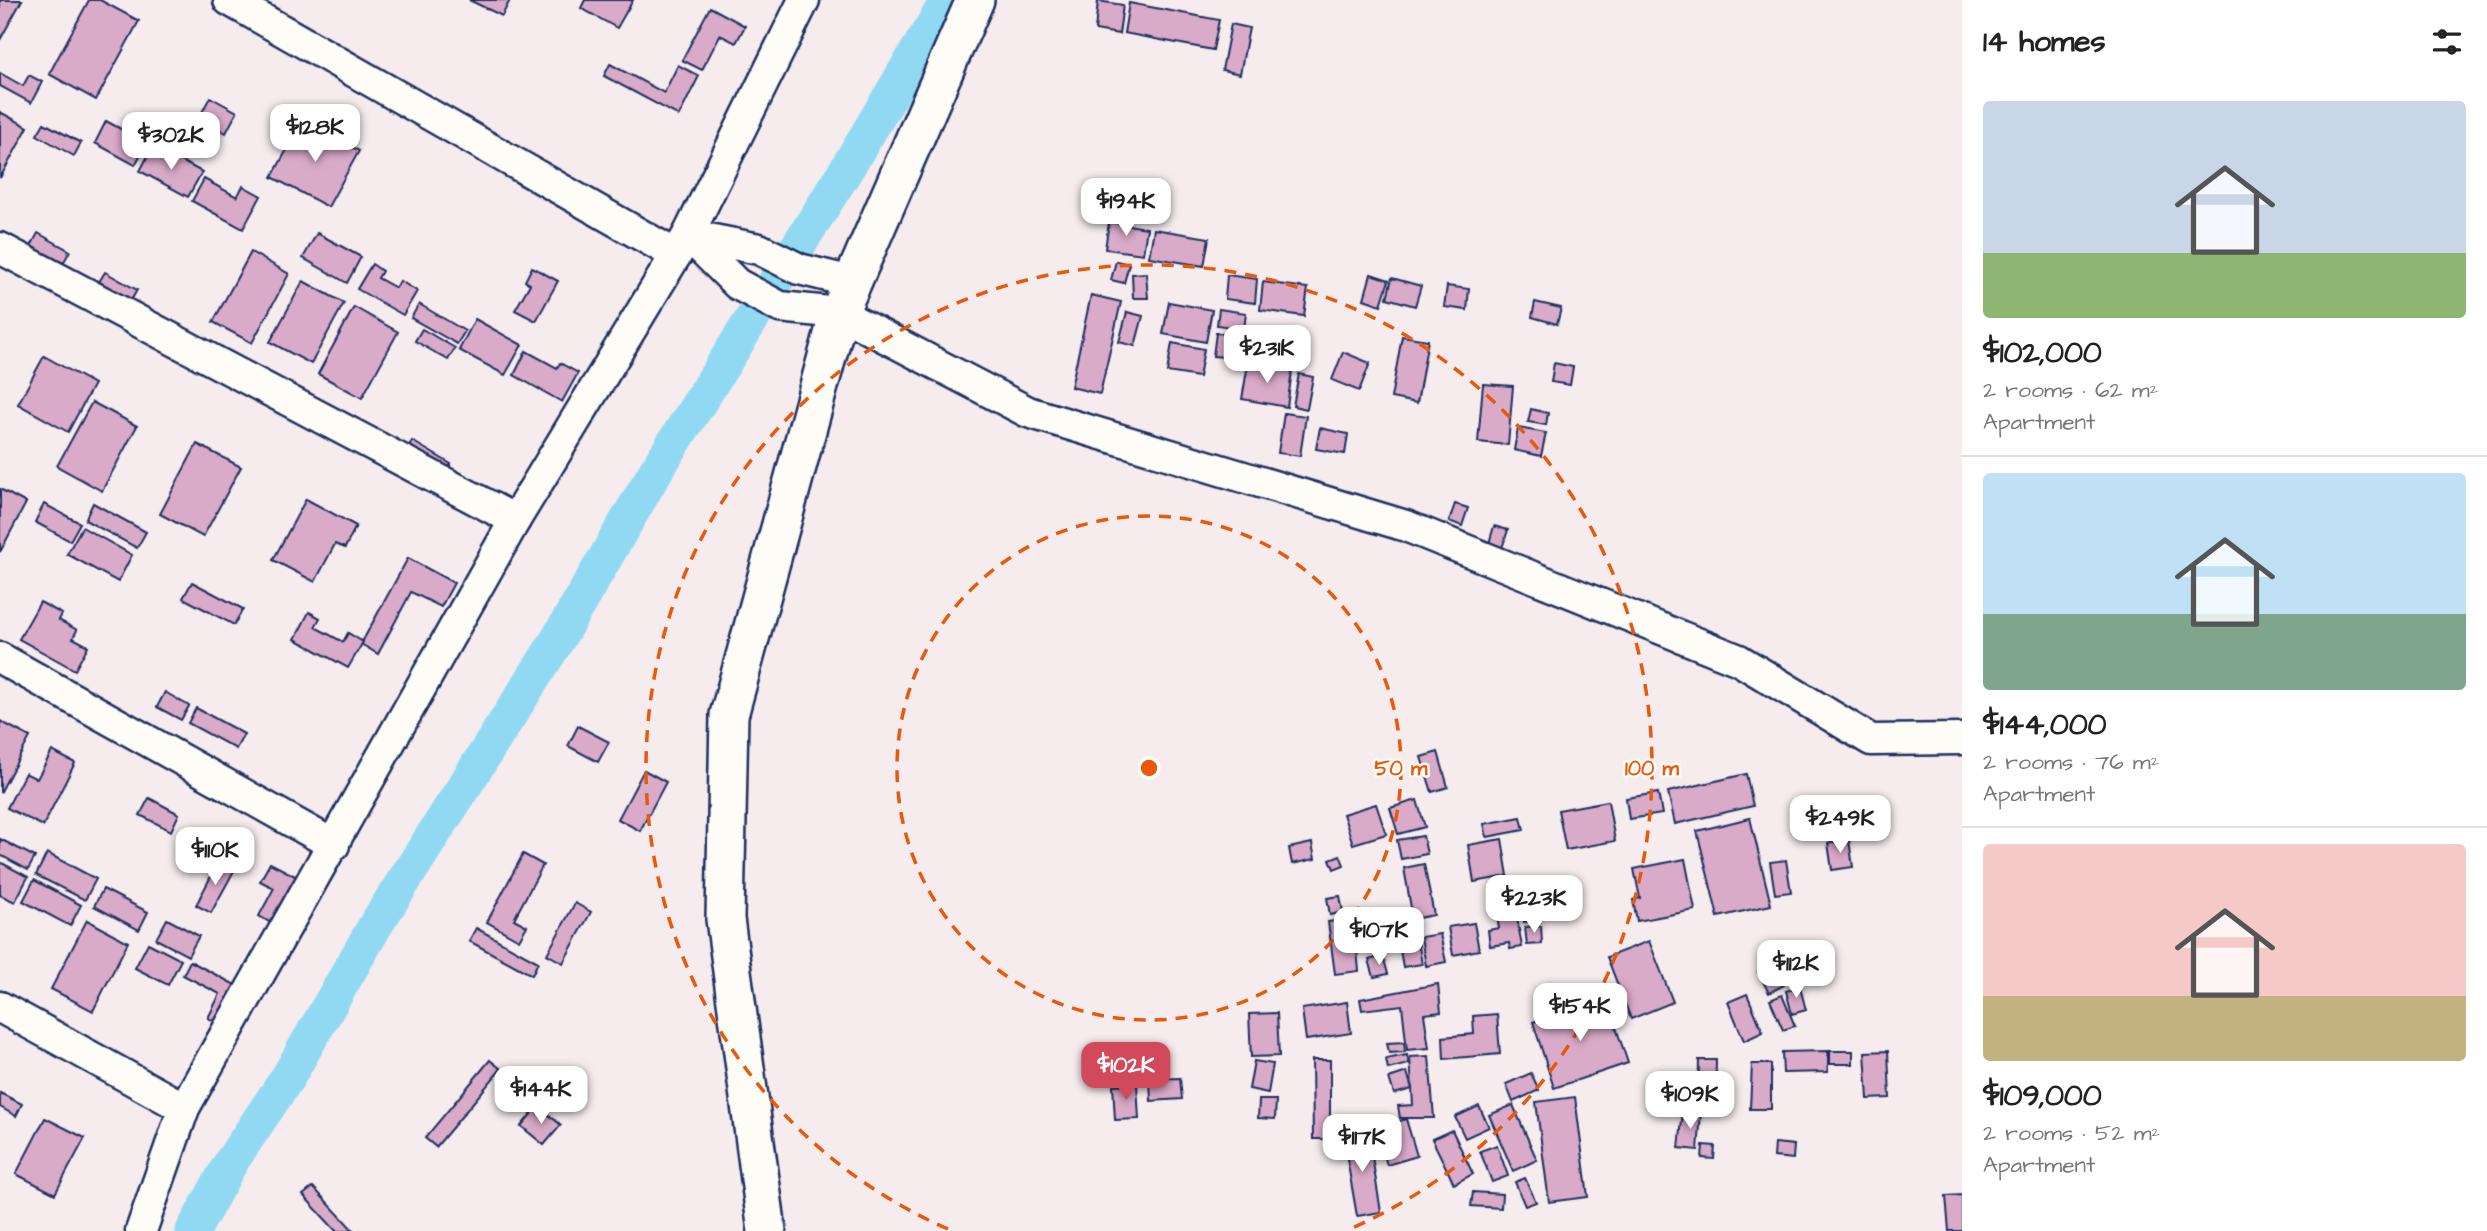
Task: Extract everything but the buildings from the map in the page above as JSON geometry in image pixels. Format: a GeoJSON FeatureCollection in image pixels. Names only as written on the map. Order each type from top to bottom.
{"type":"FeatureCollection","features":[{"type":"Feature","properties":{"kind":"street"},"geometry":{"type":"LineString","coordinates":[[229,0],[682,245],[737,284],[780,307],[845,298]]}},
{"type":"Feature","properties":{"kind":"street"},"geometry":{"type":"LineString","coordinates":[[141,1231],[184,1108],[515,520],[682,245],[804,0]]}},
{"type":"Feature","properties":{"kind":"street"},"geometry":{"type":"LineString","coordinates":[[767,1231],[725,919],[729,715],[845,298],[975,0]]}},
{"type":"Feature","properties":{"kind":"street"},"geometry":{"type":"LineString","coordinates":[[682,245],[759,249],[799,269],[1028,412],[1406,526],[1739,660],[1871,740],[1962,739]]}},
{"type":"Feature","properties":{"kind":"street"},"geometry":{"type":"LineString","coordinates":[[0,248],[515,520]]}},
{"type":"Feature","properties":{"kind":"street"},"geometry":{"type":"LineString","coordinates":[[0,658],[334,845]]}},
{"type":"Feature","properties":{"kind":"street"},"geometry":{"type":"LineString","coordinates":[[0,1007],[184,1108]]}},
{"type":"Feature","properties":{"kind":"waterway"},"geometry":{"type":"LineString","coordinates":[[193,1231],[231,1162],[288,1077],[375,926],[555,644],[654,474],[841,178],[948,0]]}}]}
